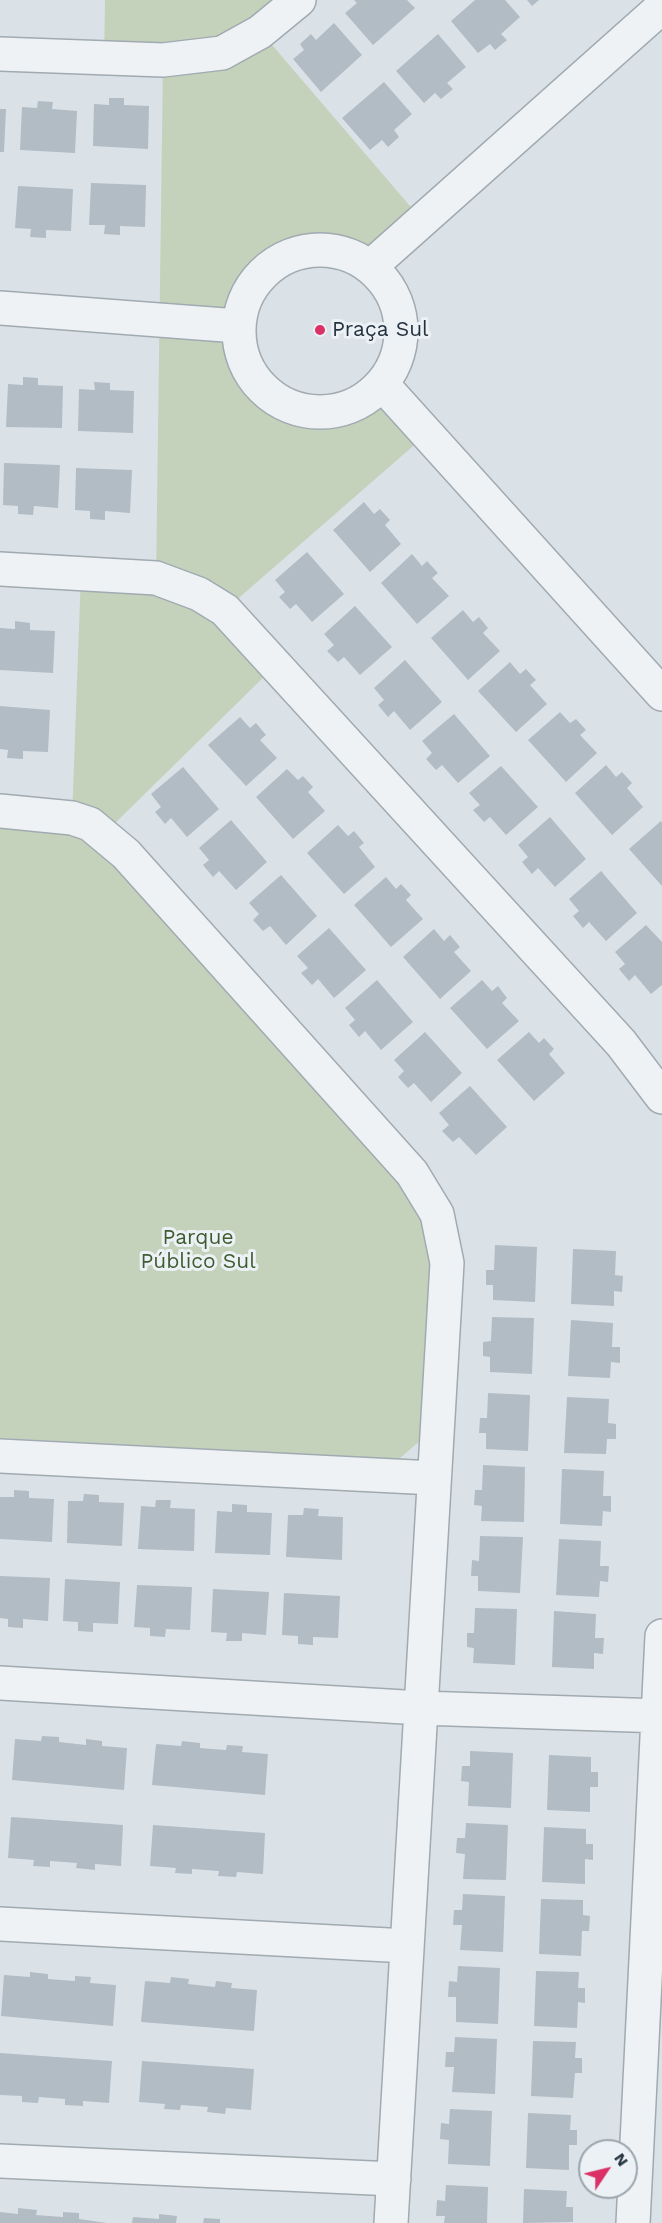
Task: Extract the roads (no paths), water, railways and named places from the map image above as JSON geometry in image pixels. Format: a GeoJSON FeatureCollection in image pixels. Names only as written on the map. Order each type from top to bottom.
{"type":"FeatureCollection","features":[{"type":"Feature","properties":{"kind":"street"},"geometry":{"type":"LineString","coordinates":[[0,54],[163,60],[222,53],[261,32],[299,0]]}},
{"type":"Feature","properties":{"kind":"street"},"geometry":{"type":"LineString","coordinates":[[370,267],[662,7]]}},
{"type":"Feature","properties":{"kind":"street"},"geometry":{"type":"LineString","coordinates":[[321,250],[347,255],[370,267],[388,287],[399,310],[403,334],[396,362],[382,384],[362,401],[338,411],[312,413],[287,406],[265,392],[249,373],[240,350],[238,326],[243,303],[255,281],[272,265],[296,253],[321,250]]}},
{"type":"Feature","properties":{"kind":"street"},"geometry":{"type":"LineString","coordinates":[[0,308],[238,326]]}},
{"type":"Feature","properties":{"kind":"street"},"geometry":{"type":"LineString","coordinates":[[382,384],[662,694]]}},
{"type":"Feature","properties":{"kind":"street"},"geometry":{"type":"LineString","coordinates":[[0,569],[156,578],[199,594],[225,610],[621,1043],[662,1097]]}},
{"type":"Feature","properties":{"kind":"street"},"geometry":{"type":"LineString","coordinates":[[0,811],[72,818],[90,824],[126,854],[412,1173],[437,1214],[447,1263],[392,2223]]}},
{"type":"Feature","properties":{"kind":"street"},"geometry":{"type":"LineString","coordinates":[[0,1456],[434,1478]]}},
{"type":"Feature","properties":{"kind":"street"},"geometry":{"type":"LineString","coordinates":[[633,2223],[660,1716],[662,1636]]}},
{"type":"Feature","properties":{"kind":"street"},"geometry":{"type":"LineString","coordinates":[[0,1683],[421,1708],[660,1716]]}},
{"type":"Feature","properties":{"kind":"street"},"geometry":{"type":"LineString","coordinates":[[0,1924],[408,1946]]}},
{"type":"Feature","properties":{"kind":"street"},"geometry":{"type":"LineString","coordinates":[[0,2161],[394,2180]]}},
{"type":"Feature","properties":{"kind":"place","name":"Praça Sul"},"geometry":{"type":"Point","coordinates":[320,330]}},
{"type":"Feature","properties":{"kind":"park label","name":"Parque Público Sul"},"geometry":{"type":"Point","coordinates":[198,1250]}}]}
